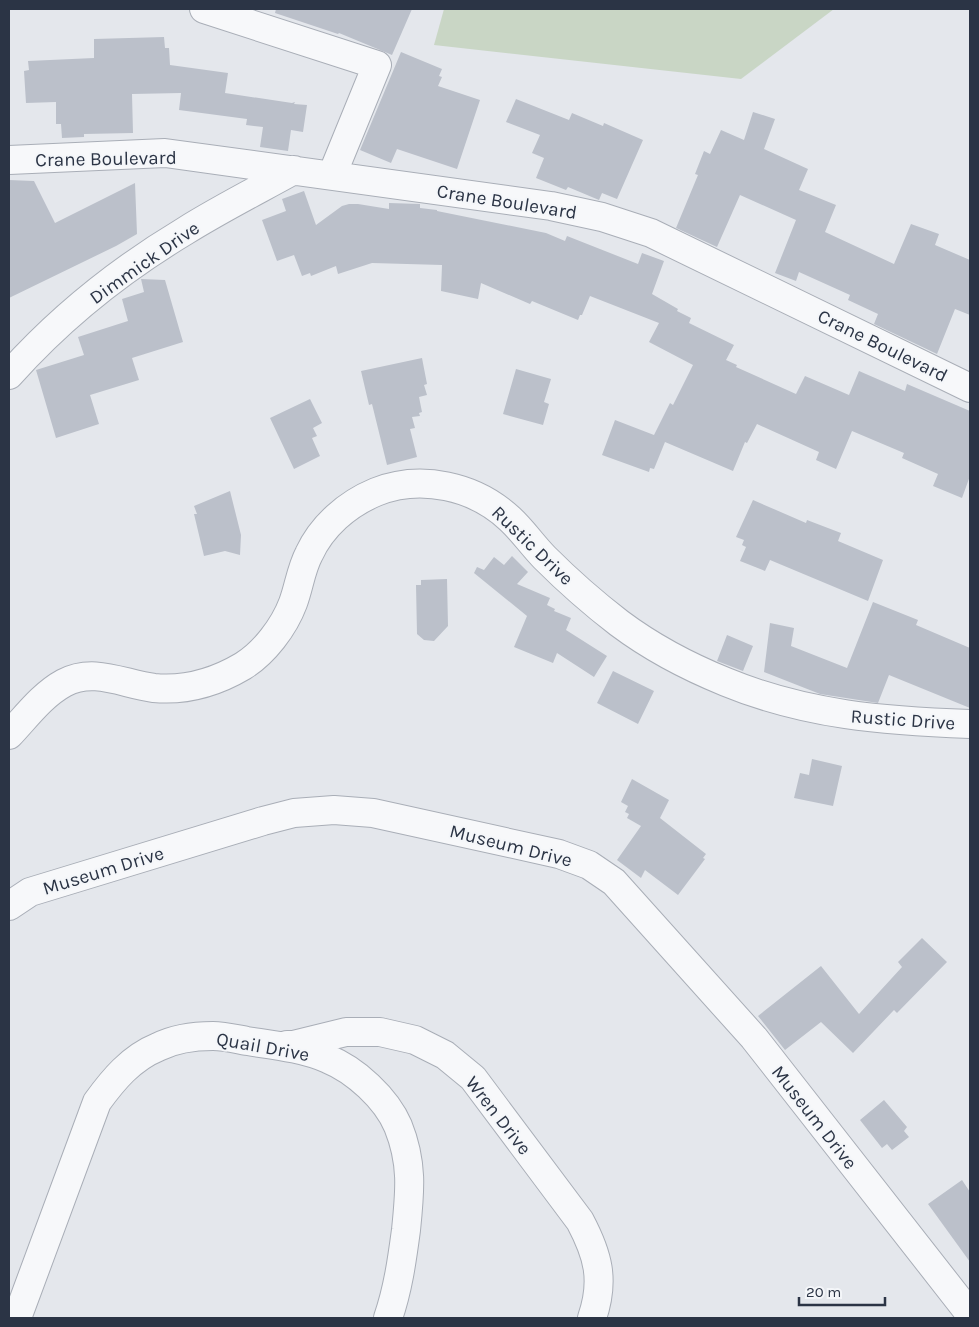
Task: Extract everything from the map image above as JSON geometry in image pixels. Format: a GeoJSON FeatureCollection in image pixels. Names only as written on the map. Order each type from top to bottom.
{"type":"FeatureCollection","features":[{"type":"Feature","properties":{"kind":"street"},"geometry":{"type":"LineString","coordinates":[[204,9],[378,65],[332,176]]}},
{"type":"Feature","properties":{"kind":"street","name":"Crane Boulevard"},"geometry":{"type":"LineString","coordinates":[[9,160],[165,153],[551,206],[602,217],[643,230],[970,388]]}},
{"type":"Feature","properties":{"kind":"street","name":"Dimmick Drive"},"geometry":{"type":"LineString","coordinates":[[9,375],[26,355],[76,309],[128,268],[184,231],[294,170]]}},
{"type":"Feature","properties":{"kind":"street","name":"Rustic Drive"},"geometry":{"type":"LineString","coordinates":[[9,735],[45,697],[73,679],[94,676],[115,678],[152,687],[195,686],[222,677],[246,664],[280,629],[292,604],[309,553],[334,519],[354,503],[376,492],[400,485],[424,483],[458,488],[490,503],[511,520],[570,583],[620,624],[683,662],[725,682],[786,703],[840,715],[913,722],[970,724]]}},
{"type":"Feature","properties":{"kind":"street","name":"Museum Drive"},"geometry":{"type":"LineString","coordinates":[[9,906],[30,892],[263,821],[294,814],[334,810],[373,813],[392,817],[560,854],[589,865],[614,882],[754,1038],[970,1314]]}},
{"type":"Feature","properties":{"kind":"street","name":"Wren Drive"},"geometry":{"type":"LineString","coordinates":[[268,1044],[292,1045],[346,1032],[380,1032],[415,1040],[445,1055],[473,1078],[580,1220],[593,1246],[599,1272],[597,1304],[592,1318]]}},
{"type":"Feature","properties":{"kind":"street","name":"Quail Drive"},"geometry":{"type":"LineString","coordinates":[[17,1318],[97,1102],[113,1080],[132,1062],[158,1047],[186,1038],[214,1036],[268,1044],[328,1059],[355,1074],[379,1096],[397,1124],[408,1155],[411,1186],[402,1265],[397,1292],[388,1318]]}},
{"type":"Feature","properties":{"kind":"green space"},"geometry":{"type":"Polygon","coordinates":[[[444,9],[834,9],[741,79],[434,45],[444,9]]]}},
{"type":"Feature","properties":{"kind":"building"},"geometry":{"type":"Polygon","coordinates":[[[276,9],[412,9],[392,55],[339,33],[275,13],[276,9]]]}},
{"type":"Feature","properties":{"kind":"building"},"geometry":{"type":"Polygon","coordinates":[[[164,37],[165,48],[169,48],[170,65],[228,73],[225,93],[307,105],[303,132],[291,130],[288,151],[260,147],[263,127],[246,125],[247,119],[179,110],[181,93],[132,94],[133,133],[84,134],[84,137],[62,138],[61,124],[56,124],[56,102],[26,103],[24,71],[29,70],[28,61],[94,58],[94,39],[164,37]]]}},
{"type":"Feature","properties":{"kind":"building"},"geometry":{"type":"Polygon","coordinates":[[[401,52],[442,69],[439,76],[442,77],[438,86],[480,100],[457,169],[397,149],[391,163],[360,150],[401,52]]]}},
{"type":"Feature","properties":{"kind":"building"},"geometry":{"type":"Polygon","coordinates":[[[516,99],[569,120],[572,113],[603,126],[604,123],[643,140],[617,199],[602,193],[599,200],[568,187],[566,190],[536,178],[544,158],[532,153],[540,135],[506,122],[516,99]]]}},
{"type":"Feature","properties":{"kind":"building"},"geometry":{"type":"Polygon","coordinates":[[[753,112],[775,119],[764,149],[808,169],[799,190],[836,205],[825,232],[894,264],[911,224],[939,234],[935,245],[970,260],[970,315],[955,309],[937,354],[874,324],[878,314],[848,300],[850,295],[799,272],[796,281],[775,273],[796,220],[740,195],[717,247],[676,228],[698,175],[695,174],[704,151],[710,154],[721,130],[744,140],[753,112]]]}},
{"type":"Feature","properties":{"kind":"building"},"geometry":{"type":"Polygon","coordinates":[[[9,180],[34,181],[55,223],[135,183],[137,234],[9,298],[9,180]]]}},
{"type":"Feature","properties":{"kind":"building"},"geometry":{"type":"Polygon","coordinates":[[[304,191],[316,225],[342,206],[349,204],[389,209],[389,203],[420,204],[420,208],[546,233],[565,241],[567,236],[638,264],[642,253],[664,261],[652,294],[691,318],[689,323],[734,345],[726,360],[737,365],[736,367],[796,394],[805,376],[849,395],[859,371],[905,391],[907,384],[970,411],[970,476],[962,498],[933,486],[938,474],[902,458],[904,453],[852,431],[836,469],[816,460],[819,452],[757,424],[747,443],[745,442],[733,471],[665,442],[654,469],[650,468],[649,472],[602,455],[615,420],[654,435],[670,403],[673,405],[693,365],[649,342],[659,323],[590,296],[578,320],[532,301],[530,304],[481,283],[478,299],[441,291],[442,265],[372,263],[338,274],[336,266],[311,276],[310,273],[302,276],[294,255],[277,261],[262,220],[286,211],[282,199],[304,191]]]}},
{"type":"Feature","properties":{"kind":"building"},"geometry":{"type":"Polygon","coordinates":[[[141,279],[165,280],[183,342],[132,358],[139,380],[90,395],[99,424],[56,438],[36,370],[84,355],[78,337],[128,321],[122,299],[144,292],[141,279]]]}},
{"type":"Feature","properties":{"kind":"building"},"geometry":{"type":"Polygon","coordinates":[[[422,358],[427,384],[424,385],[427,395],[419,397],[422,412],[419,413],[420,416],[412,417],[415,428],[410,429],[417,457],[387,465],[372,404],[369,405],[361,371],[422,358]]]}},
{"type":"Feature","properties":{"kind":"building"},"geometry":{"type":"Polygon","coordinates":[[[516,369],[551,379],[544,402],[549,404],[543,425],[503,414],[516,369]]]}},
{"type":"Feature","properties":{"kind":"building"},"geometry":{"type":"Polygon","coordinates":[[[310,399],[322,423],[313,428],[317,436],[312,438],[320,456],[294,469],[270,418],[310,399]]]}},
{"type":"Feature","properties":{"kind":"building"},"geometry":{"type":"Polygon","coordinates":[[[230,491],[241,535],[240,555],[225,551],[204,556],[194,514],[197,514],[194,506],[230,491]]]}},
{"type":"Feature","properties":{"kind":"building"},"geometry":{"type":"Polygon","coordinates":[[[753,500],[806,523],[807,520],[841,533],[838,541],[883,560],[868,601],[770,560],[765,571],[740,561],[746,547],[742,545],[744,540],[736,537],[753,500]]]}},
{"type":"Feature","properties":{"kind":"building"},"geometry":{"type":"Polygon","coordinates":[[[512,556],[528,572],[517,584],[550,598],[547,605],[555,609],[554,611],[571,618],[566,630],[607,656],[594,677],[557,653],[553,663],[514,647],[527,616],[474,573],[477,567],[484,570],[494,557],[504,565],[512,556]]]}},
{"type":"Feature","properties":{"kind":"building"},"geometry":{"type":"Polygon","coordinates":[[[447,579],[448,626],[434,641],[424,640],[417,634],[416,585],[421,585],[421,580],[447,579]]]}},
{"type":"Feature","properties":{"kind":"building"},"geometry":{"type":"Polygon","coordinates":[[[873,602],[918,620],[916,625],[970,648],[970,708],[889,675],[878,703],[820,694],[764,672],[770,623],[794,628],[791,646],[847,668],[873,602]]]}},
{"type":"Feature","properties":{"kind":"building"},"geometry":{"type":"Polygon","coordinates":[[[727,635],[753,646],[743,671],[717,661],[727,635]]]}},
{"type":"Feature","properties":{"kind":"building"},"geometry":{"type":"Polygon","coordinates":[[[613,671],[654,691],[638,724],[597,703],[613,671]]]}},
{"type":"Feature","properties":{"kind":"building"},"geometry":{"type":"Polygon","coordinates":[[[812,759],[842,766],[833,806],[794,798],[800,773],[809,775],[812,759]]]}},
{"type":"Feature","properties":{"kind":"building"},"geometry":{"type":"Polygon","coordinates":[[[632,779],[669,800],[660,818],[706,854],[703,858],[705,859],[678,895],[645,870],[641,878],[617,860],[641,826],[627,818],[629,814],[625,812],[628,806],[621,802],[632,779]]]}},
{"type":"Feature","properties":{"kind":"building"},"geometry":{"type":"Polygon","coordinates":[[[922,938],[947,962],[897,1013],[894,1010],[853,1053],[821,1022],[785,1050],[758,1016],[821,966],[859,1014],[902,967],[898,962],[922,938]]]}},
{"type":"Feature","properties":{"kind":"building"},"geometry":{"type":"Polygon","coordinates":[[[884,1100],[907,1127],[904,1131],[909,1137],[892,1150],[887,1144],[882,1148],[860,1120],[884,1100]]]}},
{"type":"Feature","properties":{"kind":"building"},"geometry":{"type":"Polygon","coordinates":[[[962,1180],[970,1192],[970,1262],[928,1204],[962,1180]]]}}]}
